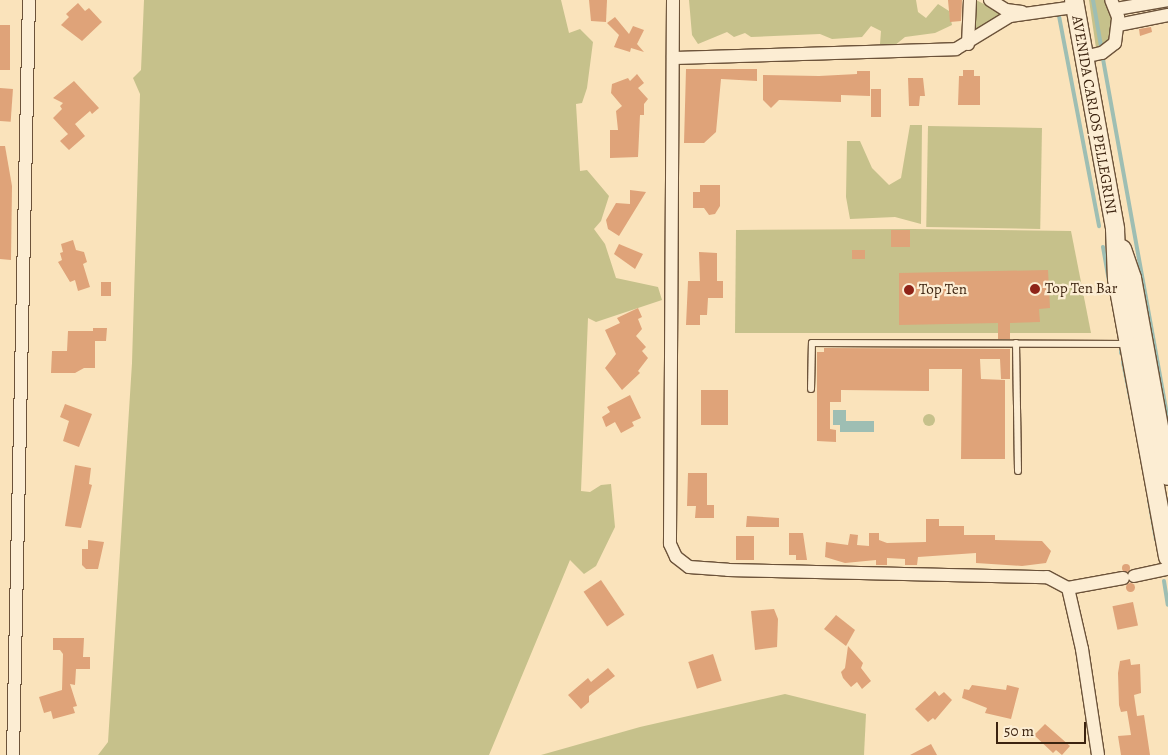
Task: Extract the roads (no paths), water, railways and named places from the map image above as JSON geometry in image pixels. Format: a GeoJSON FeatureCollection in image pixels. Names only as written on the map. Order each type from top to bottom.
{"type":"FeatureCollection","features":[{"type":"Feature","properties":{"kind":"main road","name":"AVENIDA CARLOS PELLEGRINI"},"geometry":{"type":"LineString","coordinates":[[1074,4],[1115,229],[1132,278],[1136,343],[1163,479],[1168,557]]}},
{"type":"Feature","properties":{"kind":"street"},"geometry":{"type":"LineString","coordinates":[[13,755],[30,0]]}},
{"type":"Feature","properties":{"kind":"street"},"geometry":{"type":"LineString","coordinates":[[673,0],[670,544],[676,557],[689,567],[728,570],[1047,577],[1068,588],[1168,569]]}},
{"type":"Feature","properties":{"kind":"street"},"geometry":{"type":"LineString","coordinates":[[968,44],[970,0]]}},
{"type":"Feature","properties":{"kind":"street"},"geometry":{"type":"LineString","coordinates":[[990,0],[1006,10],[1027,13]]}},
{"type":"Feature","properties":{"kind":"street"},"geometry":{"type":"LineString","coordinates":[[1084,57],[1110,49],[1118,36],[1114,5],[1168,0]]}},
{"type":"Feature","properties":{"kind":"street"},"geometry":{"type":"LineString","coordinates":[[673,58],[956,49],[968,44],[1010,16],[1074,4]]}},
{"type":"Feature","properties":{"kind":"street"},"geometry":{"type":"LineString","coordinates":[[1118,25],[1168,14]]}},
{"type":"Feature","properties":{"kind":"street"},"geometry":{"type":"LineString","coordinates":[[1068,588],[1082,649],[1098,755]]}},
{"type":"Feature","properties":{"kind":"lane"},"geometry":{"type":"LineString","coordinates":[[1016,343],[1018,471]]}},
{"type":"Feature","properties":{"kind":"lane"},"geometry":{"type":"LineString","coordinates":[[811,388],[812,344],[1136,343]]}},
{"type":"Feature","properties":{"kind":"water"},"geometry":{"type":"Polygon","coordinates":[[[833,410],[846,410],[846,421],[874,421],[874,432],[840,432],[840,425],[833,425],[833,410]]]}},
{"type":"Feature","properties":{"kind":"waterway"},"geometry":{"type":"LineString","coordinates":[[1093,0],[1101,46]]}},
{"type":"Feature","properties":{"kind":"waterway"},"geometry":{"type":"LineString","coordinates":[[1059,16],[1099,226]]}},
{"type":"Feature","properties":{"kind":"waterway"},"geometry":{"type":"LineString","coordinates":[[1103,59],[1168,421]]}},
{"type":"Feature","properties":{"kind":"waterway"},"geometry":{"type":"LineString","coordinates":[[1103,247],[1109,282]]}},
{"type":"Feature","properties":{"kind":"waterway"},"geometry":{"type":"LineString","coordinates":[[1123,362],[1131,402]]}},
{"type":"Feature","properties":{"kind":"waterway"},"geometry":{"type":"LineString","coordinates":[[1149,500],[1156,539]]}},
{"type":"Feature","properties":{"kind":"waterway"},"geometry":{"type":"LineString","coordinates":[[1164,581],[1168,605]]}},
{"type":"Feature","properties":{"kind":"place","name":"Top Ten Bar"},"geometry":{"type":"Point","coordinates":[1035,289]}},
{"type":"Feature","properties":{"kind":"place","name":"Top Ten"},"geometry":{"type":"Point","coordinates":[909,290]}}]}
